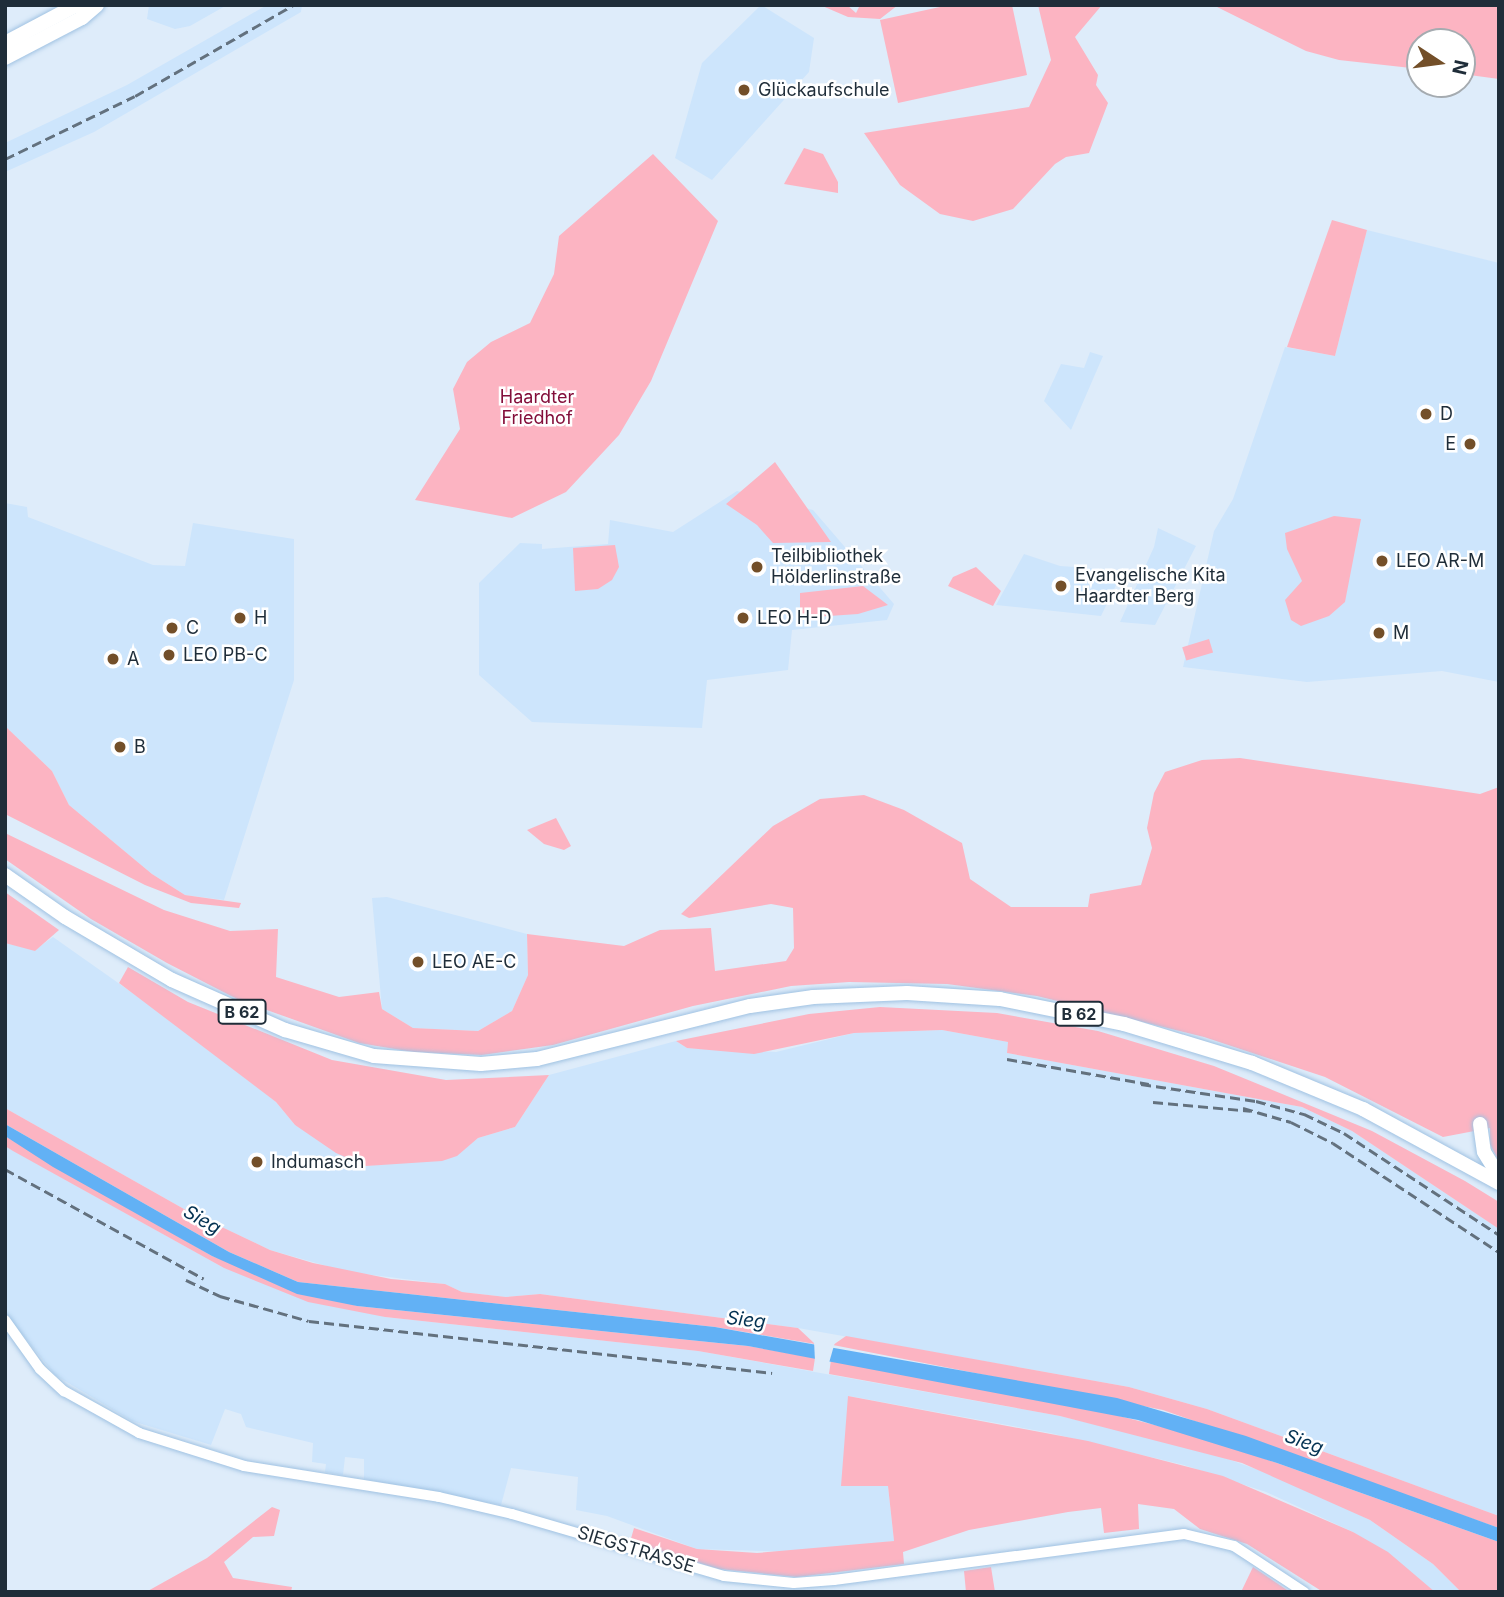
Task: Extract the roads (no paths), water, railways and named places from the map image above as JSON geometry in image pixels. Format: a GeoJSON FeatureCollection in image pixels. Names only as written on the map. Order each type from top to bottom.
{"type":"FeatureCollection","features":[{"type":"Feature","properties":{"kind":"main road"},"geometry":{"type":"LineString","coordinates":[[5,43],[75,6],[94,5]]}},
{"type":"Feature","properties":{"kind":"main road"},"geometry":{"type":"LineString","coordinates":[[5,58],[82,18],[94,5]]}},
{"type":"Feature","properties":{"kind":"main road","name":"B 62"},"geometry":{"type":"LineString","coordinates":[[5,875],[150,967],[285,1030],[402,1060],[509,1062],[564,1055],[736,1009],[813,997],[918,993],[1000,999],[1096,1017],[1188,1042],[1289,1077],[1390,1123],[1499,1183]]}},
{"type":"Feature","properties":{"kind":"main road"},"geometry":{"type":"LineString","coordinates":[[1480,1124],[1484,1152],[1499,1176]]}},
{"type":"Feature","properties":{"kind":"street","name":"SIEGSTRASSE"},"geometry":{"type":"LineString","coordinates":[[5,1320],[40,1369],[64,1391],[139,1433],[244,1466],[429,1495],[512,1514],[724,1576],[772,1583],[834,1580],[1184,1534],[1234,1546],[1304,1592]]}},
{"type":"Feature","properties":{"kind":"water"},"geometry":{"type":"Polygon","coordinates":[[[5,1124],[229,1252],[298,1282],[715,1327],[1117,1398],[1246,1436],[1499,1528],[1499,1542],[1277,1463],[1138,1420],[748,1346],[357,1306],[297,1294],[212,1256],[53,1167],[5,1136],[5,1124]]]}},
{"type":"Feature","properties":{"kind":"railway"},"geometry":{"type":"LineString","coordinates":[[5,159],[135,96],[293,5]]}},
{"type":"Feature","properties":{"kind":"railway"},"geometry":{"type":"LineString","coordinates":[[1007,1059],[1149,1084]]}},
{"type":"Feature","properties":{"kind":"railway"},"geometry":{"type":"LineString","coordinates":[[1141,1084],[1256,1101],[1304,1114],[1344,1133],[1499,1235]]}},
{"type":"Feature","properties":{"kind":"railway"},"geometry":{"type":"LineString","coordinates":[[1153,1102],[1251,1111]]}},
{"type":"Feature","properties":{"kind":"railway"},"geometry":{"type":"LineString","coordinates":[[1243,1108],[1291,1122],[1333,1143],[1499,1252]]}},
{"type":"Feature","properties":{"kind":"railway"},"geometry":{"type":"LineString","coordinates":[[5,1169],[204,1279]]}},
{"type":"Feature","properties":{"kind":"railway"},"geometry":{"type":"LineString","coordinates":[[186,1280],[220,1296],[309,1321],[772,1373]]}},
{"type":"Feature","properties":{"kind":"place","name":"Glückaufschule"},"geometry":{"type":"Point","coordinates":[744,90]}},
{"type":"Feature","properties":{"kind":"place","name":"D"},"geometry":{"type":"Point","coordinates":[1426,414]}},
{"type":"Feature","properties":{"kind":"place","name":"E"},"geometry":{"type":"Point","coordinates":[1470,444]}},
{"type":"Feature","properties":{"kind":"place","name":"LEO AR-M"},"geometry":{"type":"Point","coordinates":[1382,561]}},
{"type":"Feature","properties":{"kind":"place","name":"Teilbibliothek Hölderlinstraße"},"geometry":{"type":"Point","coordinates":[757,567]}},
{"type":"Feature","properties":{"kind":"place","name":"Evangelische Kita Haardter Berg"},"geometry":{"type":"Point","coordinates":[1061,586]}},
{"type":"Feature","properties":{"kind":"place","name":"H"},"geometry":{"type":"Point","coordinates":[240,618]}},
{"type":"Feature","properties":{"kind":"place","name":"LEO H-D"},"geometry":{"type":"Point","coordinates":[743,618]}},
{"type":"Feature","properties":{"kind":"place","name":"C"},"geometry":{"type":"Point","coordinates":[172,628]}},
{"type":"Feature","properties":{"kind":"place","name":"M"},"geometry":{"type":"Point","coordinates":[1379,633]}},
{"type":"Feature","properties":{"kind":"place","name":"LEO PB-C"},"geometry":{"type":"Point","coordinates":[169,655]}},
{"type":"Feature","properties":{"kind":"place","name":"A"},"geometry":{"type":"Point","coordinates":[113,659]}},
{"type":"Feature","properties":{"kind":"place","name":"B"},"geometry":{"type":"Point","coordinates":[120,747]}},
{"type":"Feature","properties":{"kind":"place","name":"LEO AE-C"},"geometry":{"type":"Point","coordinates":[418,962]}},
{"type":"Feature","properties":{"kind":"place","name":"Indumasch"},"geometry":{"type":"Point","coordinates":[257,1162]}},
{"type":"Feature","properties":{"kind":"park label","name":"Haardter Friedhof"},"geometry":{"type":"Point","coordinates":[537,408]}},
{"type":"Feature","properties":{"kind":"water label","name":"Sieg"},"geometry":{"type":"Point","coordinates":[202,1220]}},
{"type":"Feature","properties":{"kind":"water label","name":"Sieg"},"geometry":{"type":"Point","coordinates":[746,1320]}},
{"type":"Feature","properties":{"kind":"water label","name":"Sieg"},"geometry":{"type":"Point","coordinates":[1304,1442]}}]}
